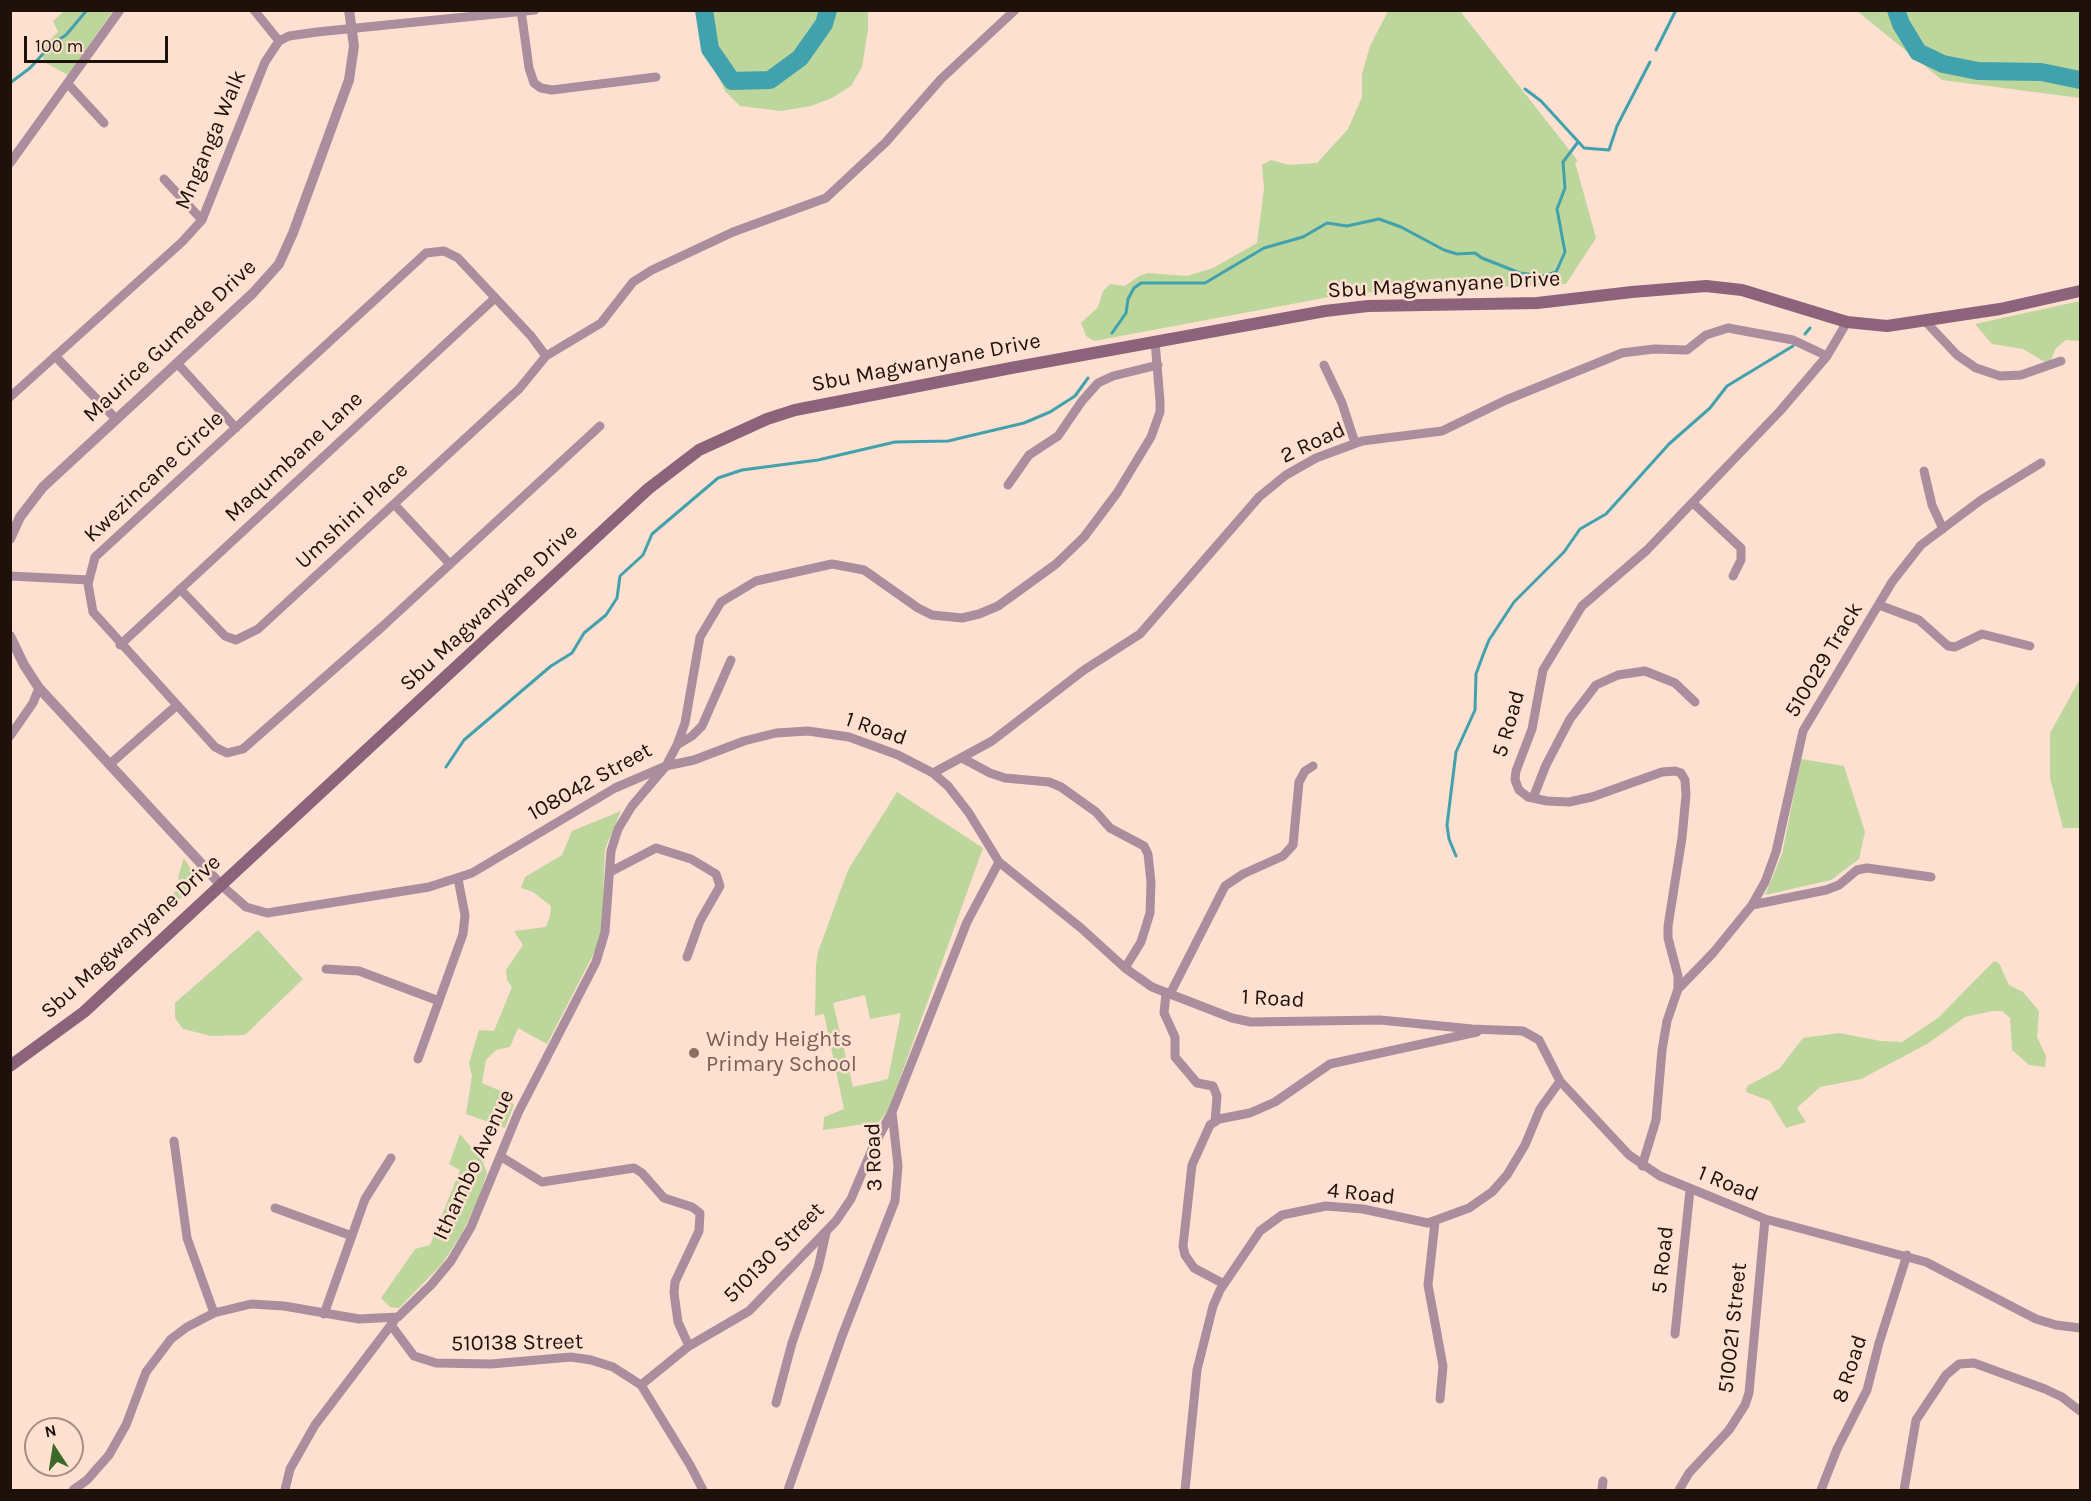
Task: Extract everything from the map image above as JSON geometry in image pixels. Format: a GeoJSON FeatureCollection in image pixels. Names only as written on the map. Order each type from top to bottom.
{"type":"FeatureCollection","features":[{"type":"Feature","properties":{"kind":"main road","name":"Sbu Magwanyane Drive"},"geometry":{"type":"LineString","coordinates":[[10,1066],[84,1012],[648,489],[699,450],[738,431],[795,410],[1155,341],[1368,306],[1537,303],[1706,286],[1742,290],[1847,322],[1887,326],[2000,309],[2080,291]]}},
{"type":"Feature","properties":{"kind":"street"},"geometry":{"type":"LineString","coordinates":[[10,163],[69,85],[120,10]]}},
{"type":"Feature","properties":{"kind":"street"},"geometry":{"type":"LineString","coordinates":[[254,10],[279,41],[298,34],[440,15],[535,10]]}},
{"type":"Feature","properties":{"kind":"street","name":"Maurice Gumede Drive"},"geometry":{"type":"LineString","coordinates":[[10,539],[20,517],[43,487],[267,279],[282,257],[347,88],[353,60],[353,28],[349,10]]}},
{"type":"Feature","properties":{"kind":"street"},"geometry":{"type":"LineString","coordinates":[[545,358],[593,330],[607,317],[620,296],[641,276],[733,232],[826,198],[886,142],[941,80],[1015,10]]}},
{"type":"Feature","properties":{"kind":"street"},"geometry":{"type":"LineString","coordinates":[[521,11],[530,73],[534,83],[541,88],[552,90],[656,77]]}},
{"type":"Feature","properties":{"kind":"street","name":"Mnganga Walk"},"geometry":{"type":"LineString","coordinates":[[10,397],[182,242],[202,220],[265,62],[279,41]]}},
{"type":"Feature","properties":{"kind":"street"},"geometry":{"type":"LineString","coordinates":[[69,85],[104,123]]}},
{"type":"Feature","properties":{"kind":"street"},"geometry":{"type":"LineString","coordinates":[[164,179],[202,220]]}},
{"type":"Feature","properties":{"kind":"street","name":"Kwezincane Circle"},"geometry":{"type":"LineString","coordinates":[[545,358],[495,298],[452,253],[434,251],[426,253],[103,549],[91,565],[89,603],[93,612],[120,645],[215,747],[227,753],[243,750],[600,426]]}},
{"type":"Feature","properties":{"kind":"street","name":"Maqumbane Lane"},"geometry":{"type":"LineString","coordinates":[[120,645],[495,298]]}},
{"type":"Feature","properties":{"kind":"street"},"geometry":{"type":"LineString","coordinates":[[1926,321],[1957,355],[1976,368],[2000,376],[2021,375],[2061,361]]}},
{"type":"Feature","properties":{"kind":"street","name":"5 Road"},"geometry":{"type":"LineString","coordinates":[[1533,798],[1519,790],[1515,780],[1515,771],[1532,729],[1543,670],[1582,606],[1647,550],[1780,411],[1827,356],[1847,322]]}},
{"type":"Feature","properties":{"kind":"street","name":"2 Road"},"geometry":{"type":"LineString","coordinates":[[933,773],[1004,733],[1084,670],[1140,634],[1239,519],[1270,487],[1316,458],[1355,443],[1442,431],[1506,400],[1622,353],[1664,348],[1687,350],[1706,334],[1728,328],[1746,329],[1793,340],[1827,356]]}},
{"type":"Feature","properties":{"kind":"street","name":"108042 Street"},"geometry":{"type":"LineString","coordinates":[[221,885],[237,900],[254,911],[280,913],[458,879],[615,788],[666,766],[685,723],[700,637],[721,602],[744,586],[801,569],[842,564],[870,573],[918,608],[932,615],[962,618],[998,606],[1056,564],[1101,516],[1151,437],[1160,412],[1155,341]]}},
{"type":"Feature","properties":{"kind":"street"},"geometry":{"type":"LineString","coordinates":[[55,356],[116,419]]}},
{"type":"Feature","properties":{"kind":"street","name":"Umshini Place"},"geometry":{"type":"LineString","coordinates":[[180,589],[225,636],[236,640],[246,637],[258,629],[519,389],[545,358]]}},
{"type":"Feature","properties":{"kind":"street"},"geometry":{"type":"LineString","coordinates":[[177,363],[236,428]]}},
{"type":"Feature","properties":{"kind":"street"},"geometry":{"type":"LineString","coordinates":[[1008,485],[1029,454],[1058,436],[1082,401],[1098,383],[1113,375],[1158,365]]}},
{"type":"Feature","properties":{"kind":"street"},"geometry":{"type":"LineString","coordinates":[[1324,365],[1342,404],[1355,443]]}},
{"type":"Feature","properties":{"kind":"street","name":"510029 Track"},"geometry":{"type":"LineString","coordinates":[[1678,989],[1699,970],[1752,905],[1776,852],[1803,730],[1911,556],[1981,500],[2041,463]]}},
{"type":"Feature","properties":{"kind":"street"},"geometry":{"type":"LineString","coordinates":[[1924,471],[1932,505],[1943,529]]}},
{"type":"Feature","properties":{"kind":"street"},"geometry":{"type":"LineString","coordinates":[[1693,503],[1741,548],[1741,560],[1732,576]]}},
{"type":"Feature","properties":{"kind":"street"},"geometry":{"type":"LineString","coordinates":[[394,504],[449,563]]}},
{"type":"Feature","properties":{"kind":"street"},"geometry":{"type":"LineString","coordinates":[[10,576],[89,580]]}},
{"type":"Feature","properties":{"kind":"street"},"geometry":{"type":"LineString","coordinates":[[1879,605],[1919,620],[1948,646],[1955,646],[1982,634],[2030,646]]}},
{"type":"Feature","properties":{"kind":"street"},"geometry":{"type":"LineString","coordinates":[[10,636],[24,665],[39,688],[221,885]]}},
{"type":"Feature","properties":{"kind":"street"},"geometry":{"type":"LineString","coordinates":[[677,745],[692,736],[702,726],[731,660]]}},
{"type":"Feature","properties":{"kind":"street"},"geometry":{"type":"LineString","coordinates":[[1642,1167],[1656,1120],[1665,1030],[1678,989],[1678,976],[1668,938],[1668,926],[1682,838],[1686,795],[1683,776],[1675,771],[1662,772],[1592,797],[1569,802],[1533,798],[1546,765],[1570,720],[1596,685],[1618,675],[1645,671],[1675,683],[1695,702]]}},
{"type":"Feature","properties":{"kind":"street"},"geometry":{"type":"LineString","coordinates":[[10,736],[33,703],[39,688]]}},
{"type":"Feature","properties":{"kind":"street"},"geometry":{"type":"LineString","coordinates":[[110,764],[176,706]]}},
{"type":"Feature","properties":{"kind":"street","name":"1 Road"},"geometry":{"type":"LineString","coordinates":[[666,766],[703,758],[759,736],[808,731],[849,738],[871,745],[933,773],[948,786],[969,813],[999,862],[1081,928],[1125,968],[1152,987],[1232,1018],[1251,1022],[1380,1020],[1485,1029],[1512,1029],[1532,1034],[1539,1040],[1560,1081],[1642,1167],[1690,1190],[1765,1219],[1908,1255],[2036,1319],[2056,1325],[2080,1328]]}},
{"type":"Feature","properties":{"kind":"street"},"geometry":{"type":"LineString","coordinates":[[962,758],[1005,778],[1049,782],[1061,787],[1096,812],[1110,828],[1144,846],[1148,854],[1151,882],[1150,914],[1141,942],[1125,968]]}},
{"type":"Feature","properties":{"kind":"street","name":"Ithambo Avenue"},"geometry":{"type":"LineString","coordinates":[[285,1491],[290,1469],[306,1439],[359,1365],[398,1317],[431,1285],[463,1244],[518,1113],[596,962],[605,932],[611,851],[618,829],[632,806],[666,766]]}},
{"type":"Feature","properties":{"kind":"street"},"geometry":{"type":"LineString","coordinates":[[1215,1122],[1216,1096],[1213,1086],[1197,1083],[1175,1057],[1175,1037],[1164,1013],[1168,993],[1226,886],[1243,874],[1283,856],[1293,845],[1299,782],[1305,771],[1312,766]]}},
{"type":"Feature","properties":{"kind":"street"},"geometry":{"type":"LineString","coordinates":[[610,872],[656,848],[691,859],[716,874],[720,886],[700,921],[687,957]]}},
{"type":"Feature","properties":{"kind":"street","name":"3 Road"},"geometry":{"type":"LineString","coordinates":[[788,1491],[842,1336],[895,1201],[898,1166],[892,1112],[967,922],[999,862]]}},
{"type":"Feature","properties":{"kind":"street"},"geometry":{"type":"LineString","coordinates":[[1752,905],[1826,890],[1839,885],[1857,870],[1867,867],[1931,877]]}},
{"type":"Feature","properties":{"kind":"street"},"geometry":{"type":"LineString","coordinates":[[418,1059],[464,924],[458,879]]}},
{"type":"Feature","properties":{"kind":"street"},"geometry":{"type":"LineString","coordinates":[[326,969],[358,971],[439,1001]]}},
{"type":"Feature","properties":{"kind":"street"},"geometry":{"type":"LineString","coordinates":[[1224,1284],[1194,1268],[1185,1255],[1183,1246],[1192,1165],[1206,1131],[1215,1122],[1250,1113],[1275,1102],[1330,1064],[1459,1038],[1485,1029]]}},
{"type":"Feature","properties":{"kind":"street"},"geometry":{"type":"LineString","coordinates":[[1440,1399],[1443,1366],[1428,1285],[1435,1222],[1469,1208],[1500,1184],[1518,1159],[1544,1102],[1560,1081]]}},
{"type":"Feature","properties":{"kind":"street","name":"510130 Street"},"geometry":{"type":"LineString","coordinates":[[641,1385],[688,1347],[749,1311],[826,1232],[851,1199],[873,1147],[892,1112]]}},
{"type":"Feature","properties":{"kind":"street"},"geometry":{"type":"LineString","coordinates":[[174,1141],[187,1238],[214,1313]]}},
{"type":"Feature","properties":{"kind":"street"},"geometry":{"type":"LineString","coordinates":[[500,1156],[542,1182],[634,1168],[642,1173],[664,1198],[692,1207],[700,1213],[699,1231],[675,1282],[674,1293],[678,1322],[688,1347]]}},
{"type":"Feature","properties":{"kind":"street"},"geometry":{"type":"LineString","coordinates":[[324,1314],[365,1199],[391,1158]]}},
{"type":"Feature","properties":{"kind":"street","name":"5 Road"},"geometry":{"type":"LineString","coordinates":[[1675,1334],[1690,1190]]}},
{"type":"Feature","properties":{"kind":"street","name":"4 Road"},"geometry":{"type":"LineString","coordinates":[[1185,1491],[1197,1370],[1213,1306],[1224,1284],[1260,1231],[1272,1221],[1295,1211],[1326,1206],[1435,1222]]}},
{"type":"Feature","properties":{"kind":"street"},"geometry":{"type":"LineString","coordinates":[[275,1208],[352,1236]]}},
{"type":"Feature","properties":{"kind":"street","name":"510021 Street"},"geometry":{"type":"LineString","coordinates":[[1679,1491],[1689,1473],[1729,1430],[1745,1405],[1749,1393],[1765,1219]]}},
{"type":"Feature","properties":{"kind":"street"},"geometry":{"type":"LineString","coordinates":[[776,1403],[792,1343],[818,1268],[826,1232]]}},
{"type":"Feature","properties":{"kind":"street","name":"8 Road"},"geometry":{"type":"LineString","coordinates":[[1821,1491],[1837,1449],[1866,1390],[1908,1255]]}},
{"type":"Feature","properties":{"kind":"street"},"geometry":{"type":"LineString","coordinates":[[73,1491],[87,1480],[109,1455],[126,1425],[146,1372],[160,1352],[187,1327],[214,1313],[231,1308],[267,1304],[359,1318],[398,1317]]}},
{"type":"Feature","properties":{"kind":"street","name":"510138 Street"},"geometry":{"type":"LineString","coordinates":[[391,1326],[414,1356],[427,1362],[491,1364],[582,1358],[613,1367],[641,1385],[690,1465],[703,1491]]}},
{"type":"Feature","properties":{"kind":"street"},"geometry":{"type":"LineString","coordinates":[[1904,1491],[1916,1420],[1946,1375],[1959,1364],[1974,1363],[2045,1389],[2062,1397],[2080,1411]]}},
{"type":"Feature","properties":{"kind":"green space"},"geometry":{"type":"Polygon","coordinates":[[[64,11],[113,11],[68,75],[46,63],[39,51],[58,32],[53,21],[64,11]]]}},
{"type":"Feature","properties":{"kind":"green space"},"geometry":{"type":"Polygon","coordinates":[[[697,11],[868,11],[868,29],[862,67],[851,86],[832,98],[811,106],[781,111],[740,106],[725,91],[702,44],[697,11]]]}},
{"type":"Feature","properties":{"kind":"green space"},"geometry":{"type":"Polygon","coordinates":[[[1388,11],[1460,11],[1578,161],[1575,162],[1596,238],[1566,284],[1351,293],[1094,341],[1086,336],[1081,323],[1098,307],[1103,291],[1110,284],[1125,286],[1139,276],[1148,273],[1187,276],[1213,268],[1257,243],[1264,189],[1262,165],[1271,160],[1289,165],[1317,163],[1348,129],[1362,97],[1362,74],[1370,46],[1388,11]]]}},
{"type":"Feature","properties":{"kind":"green space"},"geometry":{"type":"Polygon","coordinates":[[[1857,11],[2080,11],[2080,98],[1942,80],[1857,11]]]}},
{"type":"Feature","properties":{"kind":"green space"},"geometry":{"type":"Polygon","coordinates":[[[2080,301],[2080,341],[2066,340],[2056,348],[2051,360],[2045,362],[2023,349],[1992,344],[1975,324],[2080,301]]]}},
{"type":"Feature","properties":{"kind":"green space"},"geometry":{"type":"Polygon","coordinates":[[[2080,679],[2080,828],[2063,828],[2050,778],[2050,733],[2080,679]]]}},
{"type":"Feature","properties":{"kind":"green space"},"geometry":{"type":"Polygon","coordinates":[[[1801,759],[1844,766],[1865,832],[1859,859],[1831,880],[1765,895],[1782,854],[1801,759]]]}},
{"type":"Feature","properties":{"kind":"green space"},"geometry":{"type":"Polygon","coordinates":[[[897,792],[983,848],[889,1109],[879,1122],[823,1130],[824,1117],[844,1109],[824,1014],[815,1016],[816,965],[818,952],[848,870],[897,792]],[[865,995],[833,1003],[853,1087],[888,1079],[901,1013],[870,1019],[865,995]]]}},
{"type":"Feature","properties":{"kind":"green space"},"geometry":{"type":"Polygon","coordinates":[[[621,811],[605,849],[602,928],[595,951],[547,1044],[518,1028],[510,1047],[496,1050],[486,1060],[482,1083],[501,1091],[514,1105],[505,1128],[466,1114],[472,1076],[469,1063],[479,1030],[494,1031],[512,987],[507,980],[506,970],[523,945],[514,931],[546,927],[550,916],[551,906],[533,892],[521,888],[525,877],[562,855],[572,831],[621,811]]]}},
{"type":"Feature","properties":{"kind":"green space"},"geometry":{"type":"Polygon","coordinates":[[[184,858],[194,874],[190,889],[104,973],[96,974],[135,938],[140,929],[180,887],[178,877],[184,858]]]}},
{"type":"Feature","properties":{"kind":"green space"},"geometry":{"type":"Polygon","coordinates":[[[258,930],[303,979],[245,1035],[211,1036],[183,1029],[175,1018],[175,1003],[258,930]]]}},
{"type":"Feature","properties":{"kind":"green space"},"geometry":{"type":"Polygon","coordinates":[[[1994,961],[1999,963],[2009,985],[2023,992],[2039,1011],[2037,1037],[2046,1056],[2045,1067],[2029,1065],[2012,1050],[2010,1018],[2002,1011],[1992,1011],[1965,1017],[1927,1044],[1861,1079],[1820,1087],[1797,1108],[1806,1122],[1786,1128],[1770,1101],[1746,1092],[1747,1086],[1779,1069],[1803,1038],[1839,1033],[1881,1041],[1902,1042],[1938,1018],[1994,961]]]}},
{"type":"Feature","properties":{"kind":"green space"},"geometry":{"type":"Polygon","coordinates":[[[460,1134],[482,1160],[487,1173],[478,1200],[462,1233],[442,1264],[399,1308],[390,1307],[381,1298],[415,1249],[430,1245],[460,1170],[449,1164],[460,1134]]]}},
{"type":"Feature","properties":{"kind":"waterway"},"geometry":{"type":"LineString","coordinates":[[10,83],[30,68],[52,44],[66,35],[87,10]]}},
{"type":"Feature","properties":{"kind":"waterway"},"geometry":{"type":"LineString","coordinates":[[704,10],[710,49],[732,81],[770,80],[800,58],[824,24],[828,10]]}},
{"type":"Feature","properties":{"kind":"waterway"},"geometry":{"type":"LineString","coordinates":[[1656,50],[1676,10]]}},
{"type":"Feature","properties":{"kind":"waterway"},"geometry":{"type":"LineString","coordinates":[[1896,10],[1901,24],[1918,52],[1943,64],[1978,71],[2041,72],[2080,80]]}},
{"type":"Feature","properties":{"kind":"waterway"},"geometry":{"type":"LineString","coordinates":[[1525,89],[1541,101],[1584,148],[1609,150],[1617,126],[1650,62]]}},
{"type":"Feature","properties":{"kind":"waterway"},"geometry":{"type":"LineString","coordinates":[[1112,333],[1126,313],[1128,299],[1134,288],[1141,283],[1205,283],[1264,248],[1303,237],[1327,223],[1347,226],[1379,219],[1401,227],[1444,250],[1457,254],[1475,253],[1520,273],[1543,276],[1556,272],[1565,252],[1557,209],[1565,188],[1563,162],[1578,142]]}},
{"type":"Feature","properties":{"kind":"waterway"},"geometry":{"type":"LineString","coordinates":[[1805,334],[1810,328]]}},
{"type":"Feature","properties":{"kind":"waterway"},"geometry":{"type":"LineString","coordinates":[[1456,856],[1449,839],[1447,825],[1456,752],[1475,710],[1476,674],[1483,655],[1489,640],[1514,602],[1564,552],[1580,529],[1606,514],[1669,444],[1710,408],[1727,386],[1793,346]]}},
{"type":"Feature","properties":{"kind":"waterway"},"geometry":{"type":"LineString","coordinates":[[446,767],[464,740],[551,666],[572,653],[584,633],[606,615],[617,598],[620,576],[643,555],[652,534],[718,478],[742,470],[818,460],[895,442],[948,441],[1024,423],[1050,412],[1075,396],[1088,378]]}},
{"type":"Feature","properties":{"kind":"place","name":"Windy Heights Primary School"},"geometry":{"type":"Point","coordinates":[694,1053]}}]}
